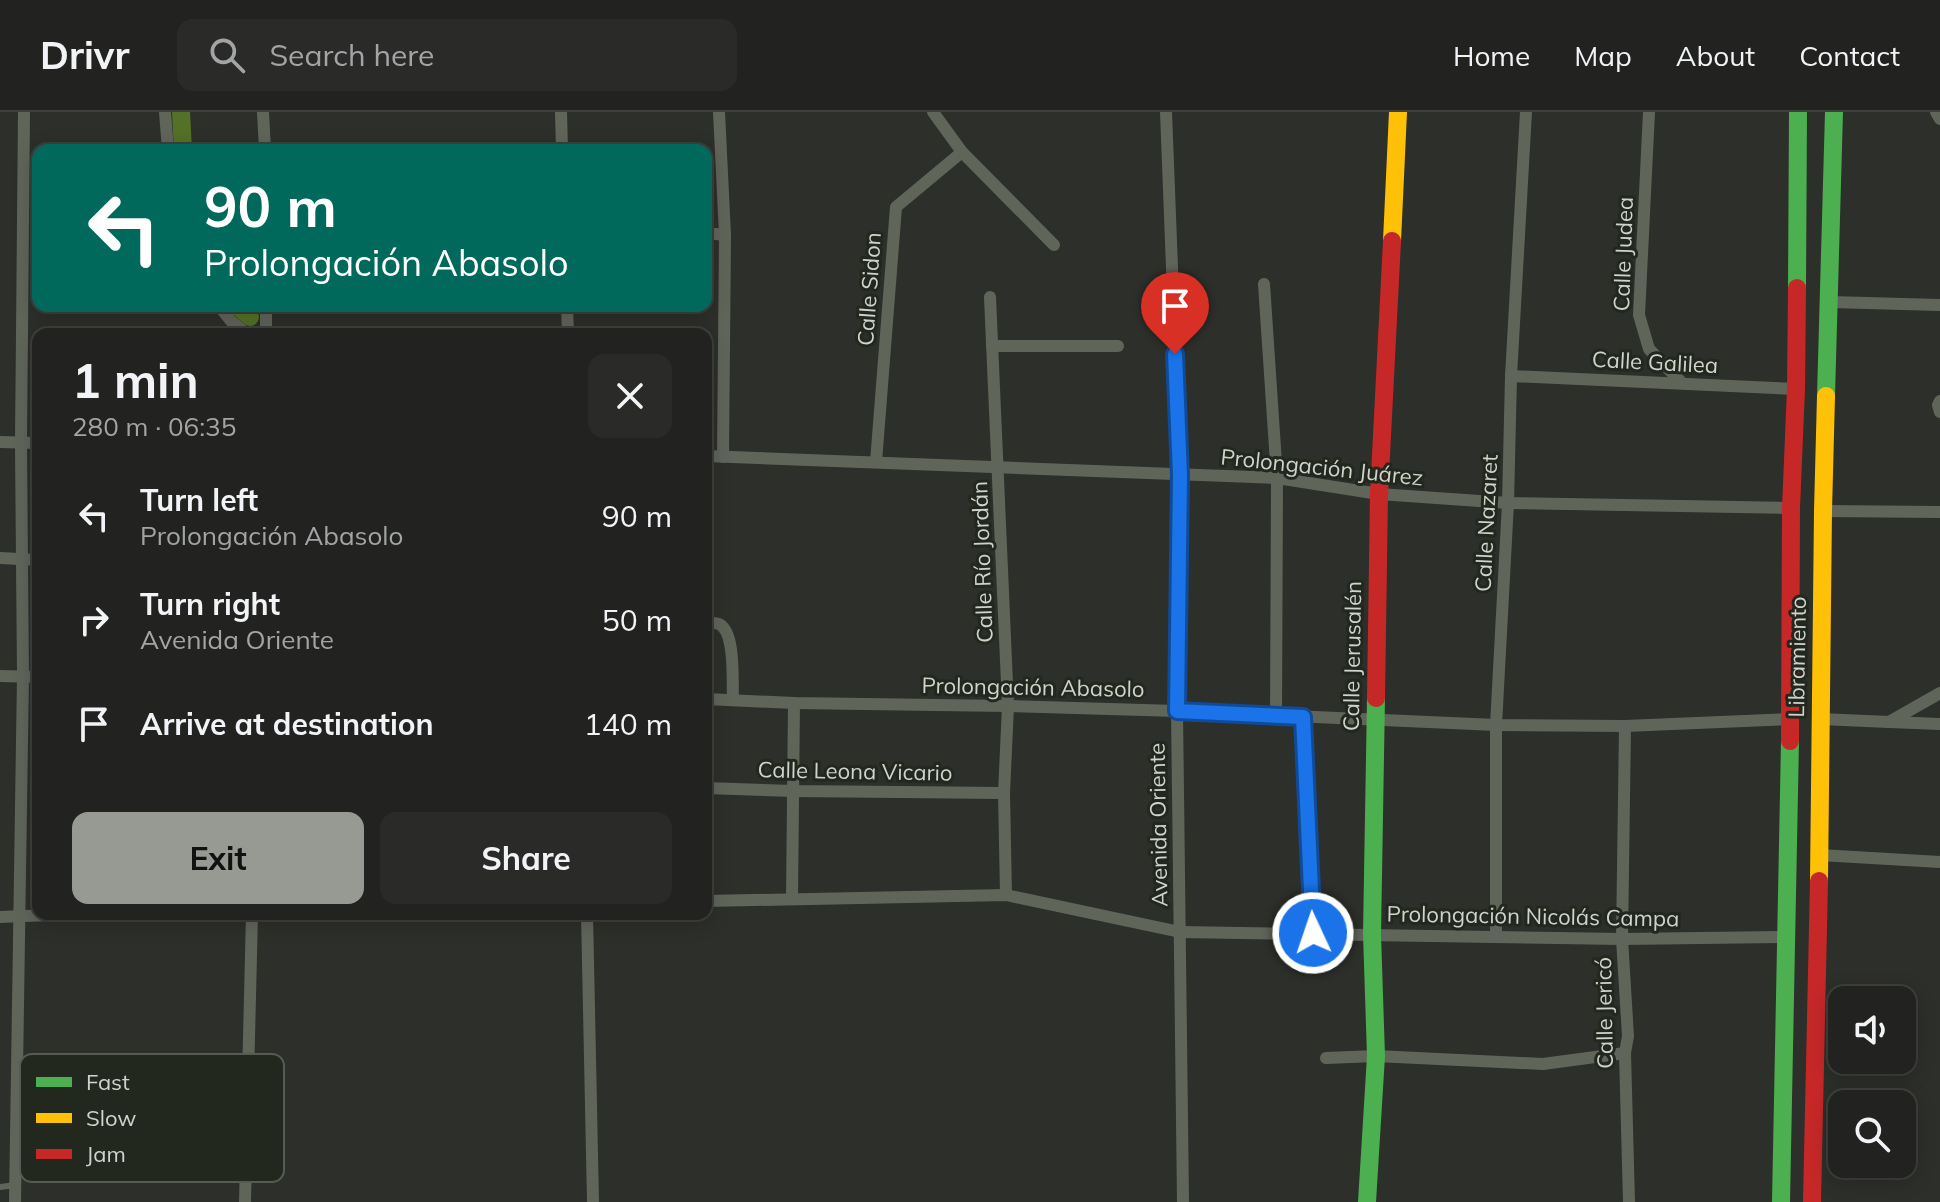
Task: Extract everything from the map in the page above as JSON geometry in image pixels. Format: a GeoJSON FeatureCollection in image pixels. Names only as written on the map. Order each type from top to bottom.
{"type":"FeatureCollection","features":[{"type":"Feature","properties":{"kind":"main road","name":"Calle Jerusalén"},"geometry":{"type":"LineString","coordinates":[[1367,1202],[1376,1056],[1372,934],[1379,494],[1398,112]]}},
{"type":"Feature","properties":{"kind":"main road","name":"Libramiento"},"geometry":{"type":"LineString","coordinates":[[1781,1202],[1798,112]]}},
{"type":"Feature","properties":{"kind":"main road","name":"Libramiento"},"geometry":{"type":"LineString","coordinates":[[1812,1202],[1820,855],[1823,511],[1834,112]]}},
{"type":"Feature","properties":{"kind":"street"},"geometry":{"type":"LineString","coordinates":[[15,1202],[23,676],[21,443],[24,112]]}},
{"type":"Feature","properties":{"kind":"street"},"geometry":{"type":"LineString","coordinates":[[165,112],[168,144]]}},
{"type":"Feature","properties":{"kind":"street"},"geometry":{"type":"LineString","coordinates":[[263,112],[265,144]]}},
{"type":"Feature","properties":{"kind":"street"},"geometry":{"type":"LineString","coordinates":[[561,112],[562,144]]}},
{"type":"Feature","properties":{"kind":"street"},"geometry":{"type":"LineString","coordinates":[[719,112],[725,235],[723,457]]}},
{"type":"Feature","properties":{"kind":"street"},"geometry":{"type":"LineString","coordinates":[[933,112],[962,152],[1054,245]]}},
{"type":"Feature","properties":{"kind":"street","name":"Avenida Oriente"},"geometry":{"type":"LineString","coordinates":[[1166,112],[1180,475],[1177,711],[1183,1202]]}},
{"type":"Feature","properties":{"kind":"street","name":"Calle Nazaret"},"geometry":{"type":"LineString","coordinates":[[1496,936],[1496,725],[1526,112]]}},
{"type":"Feature","properties":{"kind":"street","name":"Calle Judea"},"geometry":{"type":"LineString","coordinates":[[1649,112],[1639,315],[1649,349],[1681,382]]}},
{"type":"Feature","properties":{"kind":"street"},"geometry":{"type":"LineString","coordinates":[[1936,112],[1940,119]]}},
{"type":"Feature","properties":{"kind":"street","name":"Calle Sidon"},"geometry":{"type":"LineString","coordinates":[[876,462],[896,207],[962,152]]}},
{"type":"Feature","properties":{"kind":"street"},"geometry":{"type":"LineString","coordinates":[[712,234],[725,235]]}},
{"type":"Feature","properties":{"kind":"street"},"geometry":{"type":"LineString","coordinates":[[1264,284],[1277,478],[1276,717]]}},
{"type":"Feature","properties":{"kind":"street","name":"Calle Río Jordán"},"geometry":{"type":"LineString","coordinates":[[990,297],[1008,706],[1004,793],[1006,895]]}},
{"type":"Feature","properties":{"kind":"street"},"geometry":{"type":"LineString","coordinates":[[1830,302],[1940,305]]}},
{"type":"Feature","properties":{"kind":"street"},"geometry":{"type":"LineString","coordinates":[[224,312],[240,328]]}},
{"type":"Feature","properties":{"kind":"street"},"geometry":{"type":"LineString","coordinates":[[992,346],[1118,346]]}},
{"type":"Feature","properties":{"kind":"street","name":"Calle Galilea"},"geometry":{"type":"LineString","coordinates":[[1511,376],[1796,389]]}},
{"type":"Feature","properties":{"kind":"street"},"geometry":{"type":"LineString","coordinates":[[1940,401],[1940,412]]}},
{"type":"Feature","properties":{"kind":"street"},"geometry":{"type":"LineString","coordinates":[[0,442],[32,443]]}},
{"type":"Feature","properties":{"kind":"street","name":"Prolongación Juárez"},"geometry":{"type":"LineString","coordinates":[[712,456],[1277,478],[1379,494],[1508,503],[1791,508]]}},
{"type":"Feature","properties":{"kind":"street"},"geometry":{"type":"LineString","coordinates":[[1823,511],[1940,512]]}},
{"type":"Feature","properties":{"kind":"street"},"geometry":{"type":"LineString","coordinates":[[0,558],[32,560]]}},
{"type":"Feature","properties":{"kind":"street"},"geometry":{"type":"LineString","coordinates":[[712,622],[726,630],[730,640],[733,700]]}},
{"type":"Feature","properties":{"kind":"street"},"geometry":{"type":"LineString","coordinates":[[0,676],[32,677]]}},
{"type":"Feature","properties":{"kind":"street"},"geometry":{"type":"LineString","coordinates":[[1889,722],[1940,693]]}},
{"type":"Feature","properties":{"kind":"street","name":"Prolongación Abasolo"},"geometry":{"type":"LineString","coordinates":[[712,699],[1177,711],[1496,725],[1625,726],[1790,719]]}},
{"type":"Feature","properties":{"kind":"street"},"geometry":{"type":"LineString","coordinates":[[792,898],[794,703]]}},
{"type":"Feature","properties":{"kind":"street"},"geometry":{"type":"LineString","coordinates":[[1303,717],[1313,933]]}},
{"type":"Feature","properties":{"kind":"street"},"geometry":{"type":"LineString","coordinates":[[1821,719],[1940,724]]}},
{"type":"Feature","properties":{"kind":"street","name":"Calle Jericó"},"geometry":{"type":"LineString","coordinates":[[1625,726],[1622,939],[1628,1036],[1625,1053],[1629,1202]]}},
{"type":"Feature","properties":{"kind":"street","name":"Calle Leona Vicario"},"geometry":{"type":"LineString","coordinates":[[712,788],[1004,793]]}},
{"type":"Feature","properties":{"kind":"street"},"geometry":{"type":"LineString","coordinates":[[1820,855],[1940,862]]}},
{"type":"Feature","properties":{"kind":"street","name":"Prolongación Nicolás Campa"},"geometry":{"type":"LineString","coordinates":[[712,901],[1006,895],[1180,932],[1622,939],[1787,937]]}},
{"type":"Feature","properties":{"kind":"street"},"geometry":{"type":"LineString","coordinates":[[0,917],[32,916]]}},
{"type":"Feature","properties":{"kind":"street"},"geometry":{"type":"LineString","coordinates":[[249,1054],[252,920]]}},
{"type":"Feature","properties":{"kind":"street"},"geometry":{"type":"LineString","coordinates":[[587,920],[593,1202]]}},
{"type":"Feature","properties":{"kind":"street"},"geometry":{"type":"LineString","coordinates":[[1326,1058],[1376,1056],[1543,1064],[1625,1053]]}},
{"type":"Feature","properties":{"kind":"street"},"geometry":{"type":"LineString","coordinates":[[245,1182],[245,1202]]}},
{"type":"Feature","properties":{"kind":"lane"},"geometry":{"type":"LineString","coordinates":[[0,1187],[16,1185]]}},
{"type":"Feature","properties":{"kind":"waterway"},"geometry":{"type":"LineString","coordinates":[[181,112],[183,144]]}},
{"type":"Feature","properties":{"kind":"waterway"},"geometry":{"type":"LineString","coordinates":[[244,312],[250,317]]}},
{"type":"Feature","properties":{"kind":"traffic: fast"},"geometry":{"type":"LineString","coordinates":[[1797,288],[1798,112]]}},
{"type":"Feature","properties":{"kind":"traffic: fast"},"geometry":{"type":"LineString","coordinates":[[1826,396],[1834,112]]}},
{"type":"Feature","properties":{"kind":"traffic: fast"},"geometry":{"type":"LineString","coordinates":[[1367,1202],[1376,1056],[1372,934],[1376,698]]}},
{"type":"Feature","properties":{"kind":"traffic: fast"},"geometry":{"type":"LineString","coordinates":[[1781,1202],[1790,741]]}},
{"type":"Feature","properties":{"kind":"traffic: slow"},"geometry":{"type":"LineString","coordinates":[[1392,241],[1398,112]]}},
{"type":"Feature","properties":{"kind":"traffic: slow"},"geometry":{"type":"LineString","coordinates":[[1819,881],[1826,396]]}},
{"type":"Feature","properties":{"kind":"traffic: jam"},"geometry":{"type":"LineString","coordinates":[[1376,698],[1379,494],[1392,241]]}},
{"type":"Feature","properties":{"kind":"traffic: jam"},"geometry":{"type":"LineString","coordinates":[[1790,741],[1791,508],[1797,288]]}},
{"type":"Feature","properties":{"kind":"traffic: jam"},"geometry":{"type":"LineString","coordinates":[[1812,1202],[1819,881]]}},
{"type":"Feature","properties":{"kind":"route"},"geometry":{"type":"LineString","coordinates":[[1175,354],[1180,475],[1177,711],[1303,717],[1313,933]]}}]}
